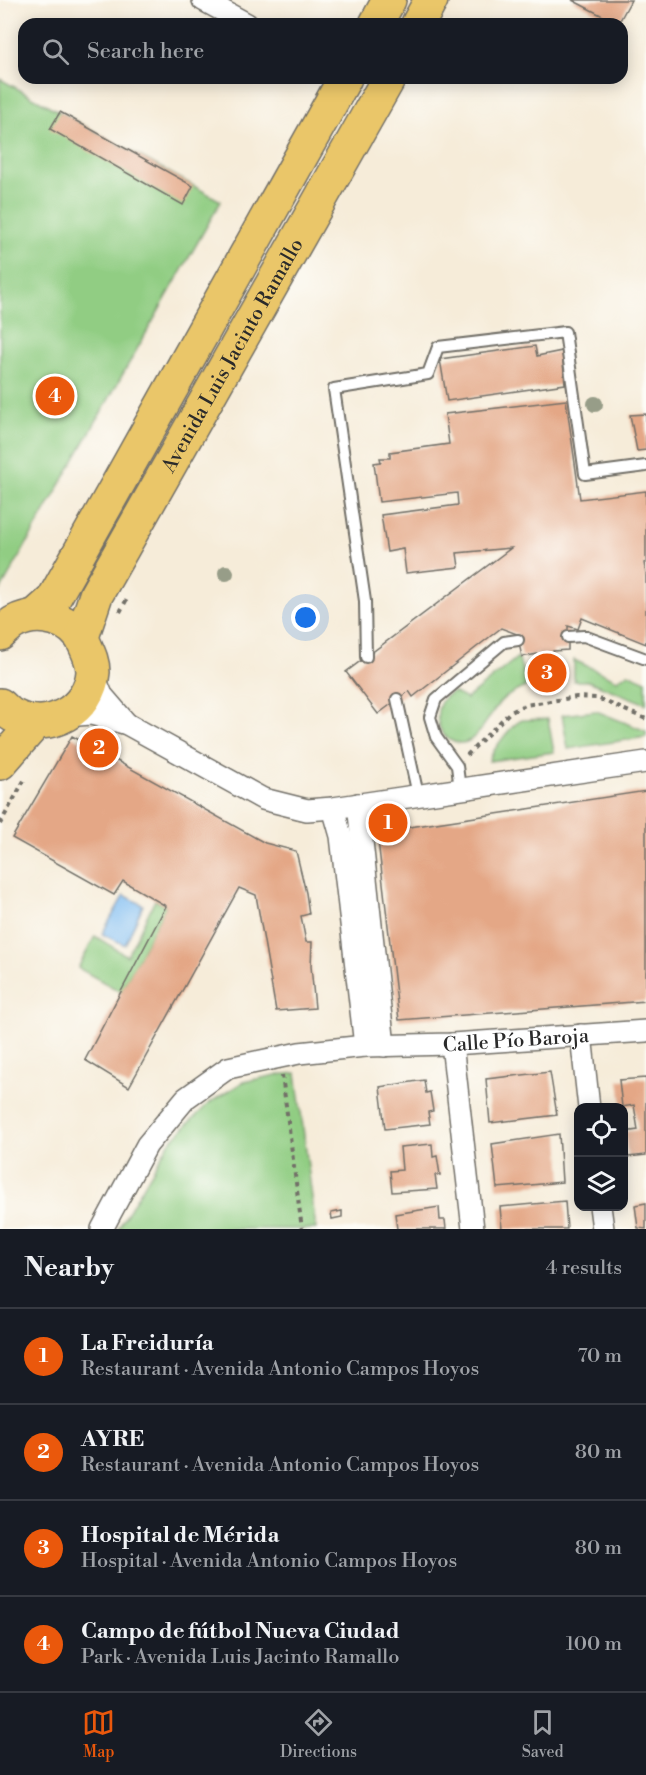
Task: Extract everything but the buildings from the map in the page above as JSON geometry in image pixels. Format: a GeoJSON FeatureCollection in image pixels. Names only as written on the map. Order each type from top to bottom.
{"type":"FeatureCollection","features":[{"type":"Feature","properties":{"kind":"main road"},"geometry":{"type":"LineString","coordinates":[[379,18],[389,0]]}},
{"type":"Feature","properties":{"kind":"main road"},"geometry":{"type":"LineString","coordinates":[[421,18],[431,0]]}},
{"type":"Feature","properties":{"kind":"main road","name":"Avenida Luis Jacinto Ramallo"},"geometry":{"type":"LineString","coordinates":[[35,616],[53,600],[342,84]]}},
{"type":"Feature","properties":{"kind":"main road","name":"Avenida Luis Jacinto Ramallo"},"geometry":{"type":"LineString","coordinates":[[82,637],[96,595],[386,84]]}},
{"type":"Feature","properties":{"kind":"main road"},"geometry":{"type":"LineString","coordinates":[[0,634],[15,622],[35,616],[60,620],[82,637],[92,661],[93,673],[87,694],[81,703],[51,719],[15,766]]}},
{"type":"Feature","properties":{"kind":"main road"},"geometry":{"type":"LineString","coordinates":[[0,705],[14,716],[51,719]]}},
{"type":"Feature","properties":{"kind":"street"},"geometry":{"type":"LineString","coordinates":[[203,0],[236,18]]}},
{"type":"Feature","properties":{"kind":"street"},"geometry":{"type":"LineString","coordinates":[[93,673],[102,696],[127,724]]}},
{"type":"Feature","properties":{"kind":"street"},"geometry":{"type":"LineString","coordinates":[[51,719],[91,714],[127,724],[263,799],[307,810],[646,762]]}},
{"type":"Feature","properties":{"kind":"street"},"geometry":{"type":"LineString","coordinates":[[357,804],[375,1046]]}},
{"type":"Feature","properties":{"kind":"street"},"geometry":{"type":"LineString","coordinates":[[333,808],[341,836],[375,1046]]}},
{"type":"Feature","properties":{"kind":"street","name":"Calle Pío Baroja"},"geometry":{"type":"LineString","coordinates":[[102,1229],[147,1145],[186,1098],[228,1068],[299,1053],[375,1046],[452,1044],[646,1031]]}},
{"type":"Feature","properties":{"kind":"street"},"geometry":{"type":"LineString","coordinates":[[581,1035],[589,1103]]}},
{"type":"Feature","properties":{"kind":"street"},"geometry":{"type":"LineString","coordinates":[[452,1044],[473,1229]]}},
{"type":"Feature","properties":{"kind":"street"},"geometry":{"type":"LineString","coordinates":[[601,1211],[603,1229]]}},
{"type":"Feature","properties":{"kind":"lane"},"geometry":{"type":"LineString","coordinates":[[366,657],[365,601],[334,389],[428,374],[438,347],[565,332],[585,474],[646,466]]}},
{"type":"Feature","properties":{"kind":"lane"},"geometry":{"type":"LineString","coordinates":[[568,637],[584,636],[646,660]]}},
{"type":"Feature","properties":{"kind":"lane"},"geometry":{"type":"LineString","coordinates":[[460,789],[457,766],[436,737],[430,717],[436,699],[504,642],[518,640]]}},
{"type":"Feature","properties":{"kind":"lane"},"geometry":{"type":"LineString","coordinates":[[397,699],[418,795]]}},
{"type":"Feature","properties":{"kind":"path"},"geometry":{"type":"LineString","coordinates":[[117,618],[134,588]]}},
{"type":"Feature","properties":{"kind":"path"},"geometry":{"type":"LineString","coordinates":[[457,766],[509,713],[525,705],[577,697],[597,698],[646,719]]}},
{"type":"Feature","properties":{"kind":"path"},"geometry":{"type":"LineString","coordinates":[[0,824],[15,766]]}},
{"type":"Feature","properties":{"kind":"path"},"geometry":{"type":"LineString","coordinates":[[278,1057],[286,1092],[302,1229]]}},
{"type":"Feature","properties":{"kind":"green space"},"geometry":{"type":"Polygon","coordinates":[[[0,79],[221,201],[0,591],[0,79]]]}},
{"type":"Feature","properties":{"kind":"green space"},"geometry":{"type":"Polygon","coordinates":[[[518,657],[527,684],[525,687],[501,701],[472,739],[460,743],[451,741],[440,728],[438,712],[440,703],[453,692],[466,699],[518,657]]]}},
{"type":"Feature","properties":{"kind":"green space"},"geometry":{"type":"Polygon","coordinates":[[[574,660],[617,680],[628,673],[646,681],[646,704],[588,681],[574,681],[574,660]]]}},
{"type":"Feature","properties":{"kind":"green space"},"geometry":{"type":"Polygon","coordinates":[[[596,711],[646,731],[646,737],[568,749],[562,715],[596,711]]]}},
{"type":"Feature","properties":{"kind":"green space"},"geometry":{"type":"Polygon","coordinates":[[[548,719],[554,752],[489,761],[503,738],[519,722],[548,719]]]}},
{"type":"Feature","properties":{"kind":"green space"},"geometry":{"type":"Polygon","coordinates":[[[155,900],[166,906],[121,992],[78,968],[95,936],[127,956],[155,900]]]}},
{"type":"Feature","properties":{"kind":"green space"},"geometry":{"type":"Polygon","coordinates":[[[296,1073],[316,1229],[118,1229],[169,1143],[209,1103],[243,1082],[296,1073]]]}},
{"type":"Feature","properties":{"kind":"water"},"geometry":{"type":"Polygon","coordinates":[[[124,895],[143,905],[125,945],[102,934],[124,895]]]}},
{"type":"Feature","properties":{"kind":"place","name":"Campo de fútbol Nueva Ciudad"},"geometry":{"type":"Point","coordinates":[55,396]}},
{"type":"Feature","properties":{"kind":"place","name":"Hospital de Mérida"},"geometry":{"type":"Point","coordinates":[547,673]}},
{"type":"Feature","properties":{"kind":"place","name":"AYRE"},"geometry":{"type":"Point","coordinates":[99,748]}},
{"type":"Feature","properties":{"kind":"place","name":"La Freiduría"},"geometry":{"type":"Point","coordinates":[388,823]}}]}
